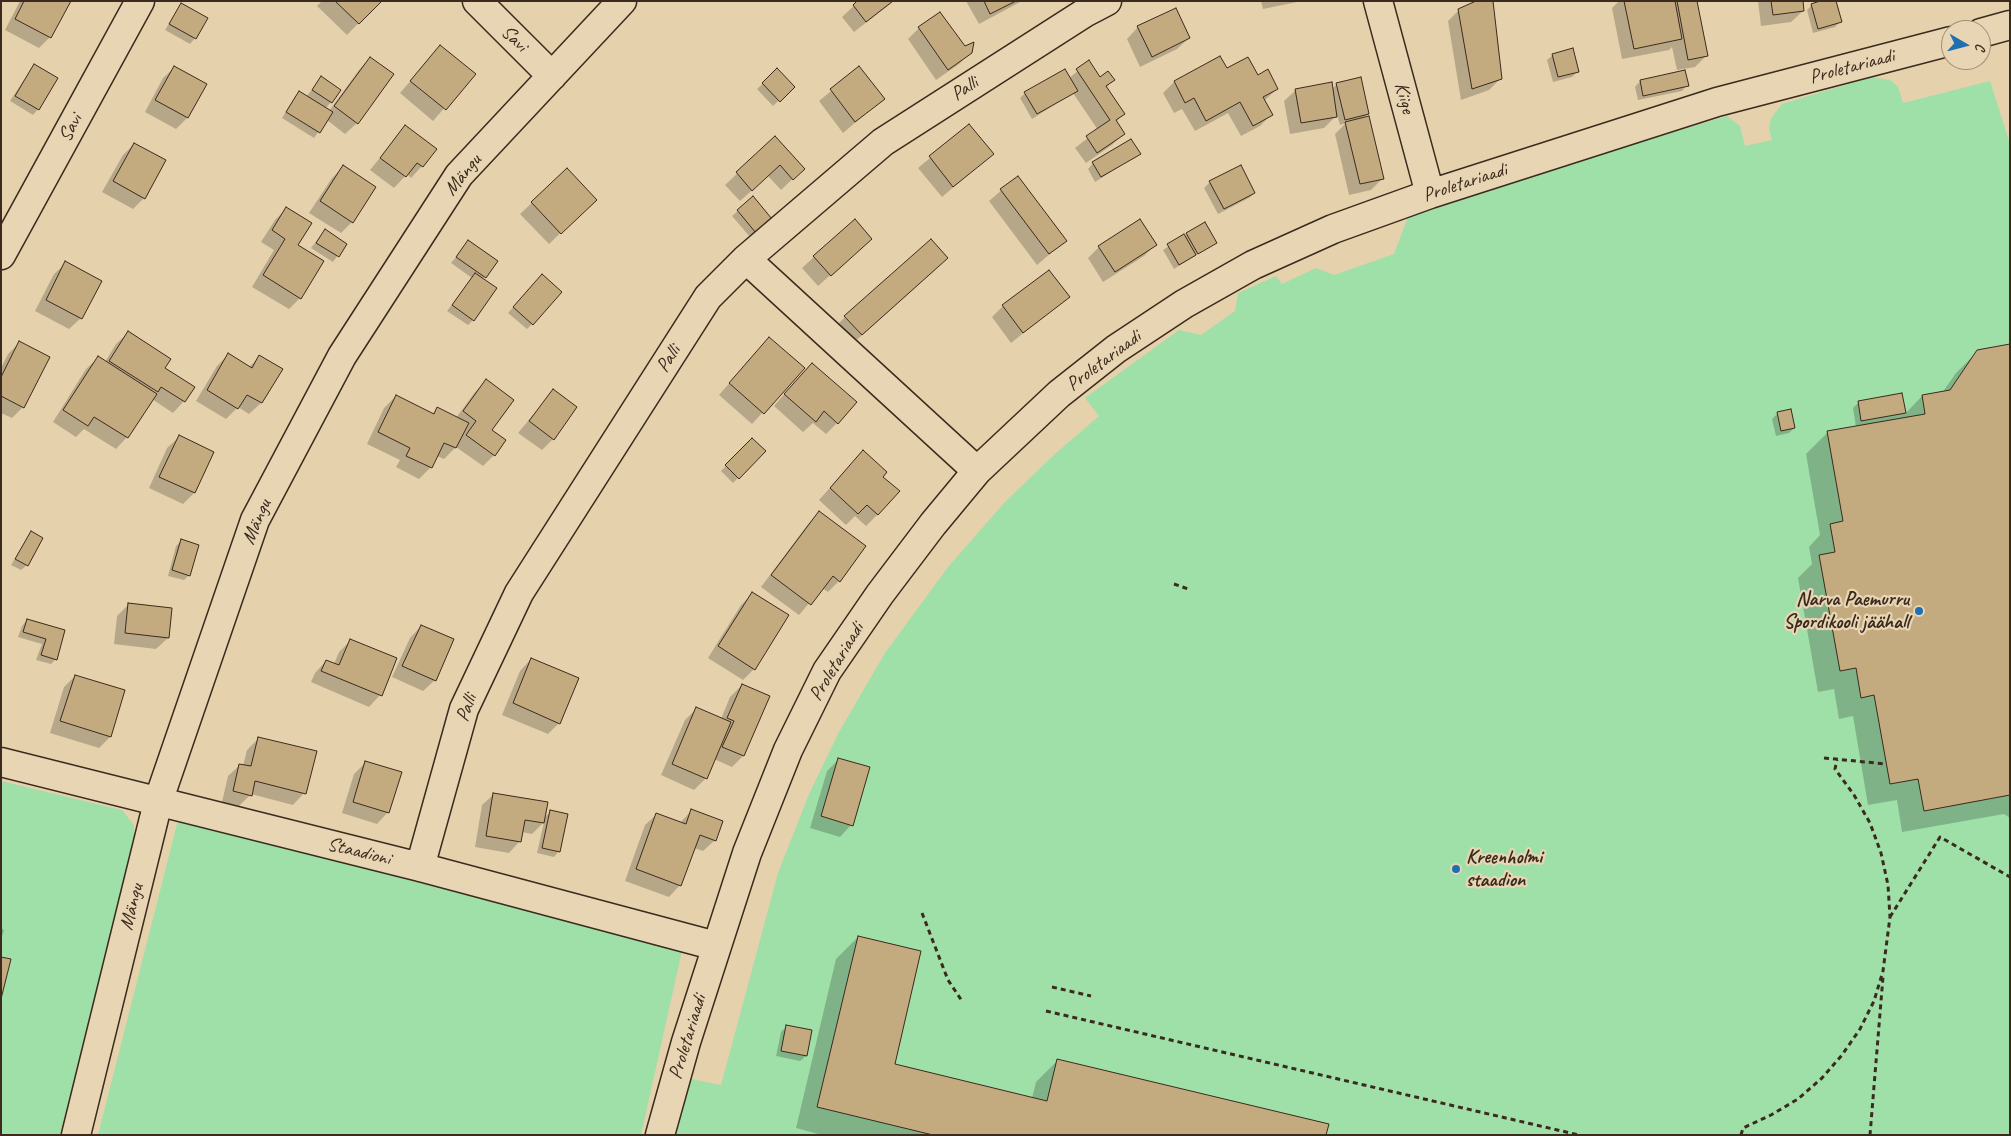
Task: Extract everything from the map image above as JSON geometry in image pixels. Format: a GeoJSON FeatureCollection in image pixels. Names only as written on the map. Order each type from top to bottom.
{"type":"FeatureCollection","features":[{"type":"Feature","properties":{"kind":"street","name":"Savi"},"geometry":{"type":"LineString","coordinates":[[1,255],[140,1]]}},
{"type":"Feature","properties":{"kind":"street","name":"Savi"},"geometry":{"type":"LineString","coordinates":[[476,1],[552,76]]}},
{"type":"Feature","properties":{"kind":"street","name":"Mängu"},"geometry":{"type":"LineString","coordinates":[[76,1135],[158,802],[255,520],[342,356],[459,176],[622,1]]}},
{"type":"Feature","properties":{"kind":"street","name":"Palli"},"geometry":{"type":"LineString","coordinates":[[420,868],[464,710],[519,593],[708,297],[746,259],[883,142],[1106,1]]}},
{"type":"Feature","properties":{"kind":"street","name":"Kiige"},"geometry":{"type":"LineString","coordinates":[[1378,1],[1430,194]]}},
{"type":"Feature","properties":{"kind":"street"},"geometry":{"type":"LineString","coordinates":[[1991,30],[2010,25]]}},
{"type":"Feature","properties":{"kind":"street","name":"Proletariaadi"},"geometry":{"type":"LineString","coordinates":[[660,1135],[716,946],[747,853],[785,758],[827,671],[880,594],[933,524],[977,472],[1059,394],[1116,349],[1184,304],[1252,266],[1332,229],[1430,194],[1717,102],[1941,43]]}},
{"type":"Feature","properties":{"kind":"street"},"geometry":{"type":"LineString","coordinates":[[746,259],[977,472]]}},
{"type":"Feature","properties":{"kind":"street","name":"Staadioni"},"geometry":{"type":"LineString","coordinates":[[1,762],[420,868],[716,946]]}},
{"type":"Feature","properties":{"kind":"path"},"geometry":{"type":"LineString","coordinates":[[1174,584],[1188,589]]}},
{"type":"Feature","properties":{"kind":"path"},"geometry":{"type":"LineString","coordinates":[[1824,758],[1886,764]]}},
{"type":"Feature","properties":{"kind":"path"},"geometry":{"type":"LineString","coordinates":[[1836,760],[1835,769],[1854,795],[1870,823],[1881,853],[1888,885],[1890,918],[1883,971],[1870,1135]]}},
{"type":"Feature","properties":{"kind":"path"},"geometry":{"type":"LineString","coordinates":[[1890,918],[1940,837],[2008,875]]}},
{"type":"Feature","properties":{"kind":"path"},"geometry":{"type":"LineString","coordinates":[[922,913],[948,980],[962,1001]]}},
{"type":"Feature","properties":{"kind":"path"},"geometry":{"type":"LineString","coordinates":[[1741,1135],[1743,1128],[1771,1115],[1798,1098],[1822,1078],[1842,1055],[1860,1029],[1874,1001],[1883,971]]}},
{"type":"Feature","properties":{"kind":"path"},"geometry":{"type":"LineString","coordinates":[[1052,987],[1091,996]]}},
{"type":"Feature","properties":{"kind":"path"},"geometry":{"type":"LineString","coordinates":[[1046,1011],[1579,1135]]}},
{"type":"Feature","properties":{"kind":"green space"},"geometry":{"type":"Polygon","coordinates":[[[1871,77],[1890,80],[1898,87],[1903,103],[1990,81],[2010,144],[2010,1135],[676,1135],[691,1079],[721,1085],[778,873],[809,794],[839,732],[885,653],[948,567],[1005,502],[1056,453],[1099,416],[1085,398],[1179,330],[1201,335],[1235,311],[1238,293],[1276,276],[1282,284],[1316,268],[1334,275],[1394,254],[1408,217],[1579,160],[1727,116],[1740,126],[1745,146],[1772,140],[1769,129],[1771,118],[1782,104],[1871,77]]]}},
{"type":"Feature","properties":{"kind":"green space"},"geometry":{"type":"Polygon","coordinates":[[[1,781],[122,810],[134,825],[134,839],[60,1135],[1,1135],[1,781]]]}},
{"type":"Feature","properties":{"kind":"green space"},"geometry":{"type":"Polygon","coordinates":[[[178,820],[682,951],[641,1135],[98,1135],[178,820]]]}},
{"type":"Feature","properties":{"kind":"building"},"geometry":{"type":"Polygon","coordinates":[[[24,1],[71,1],[51,38],[15,19],[24,1]]]}},
{"type":"Feature","properties":{"kind":"building"},"geometry":{"type":"Polygon","coordinates":[[[335,1],[382,1],[359,24],[335,1]]]}},
{"type":"Feature","properties":{"kind":"building"},"geometry":{"type":"Polygon","coordinates":[[[857,1],[893,1],[866,22],[853,5],[857,1]]]}},
{"type":"Feature","properties":{"kind":"building"},"geometry":{"type":"Polygon","coordinates":[[[984,1],[1016,1],[990,14],[984,1]]]}},
{"type":"Feature","properties":{"kind":"building"},"geometry":{"type":"Polygon","coordinates":[[[1476,1],[1493,1],[1502,79],[1472,89],[1458,9],[1476,1]]]}},
{"type":"Feature","properties":{"kind":"building"},"geometry":{"type":"Polygon","coordinates":[[[1624,1],[1675,1],[1682,39],[1634,49],[1624,1]]]}},
{"type":"Feature","properties":{"kind":"building"},"geometry":{"type":"Polygon","coordinates":[[[1677,1],[1697,1],[1708,56],[1688,60],[1677,1]]]}},
{"type":"Feature","properties":{"kind":"building"},"geometry":{"type":"Polygon","coordinates":[[[1771,1],[1803,1],[1804,11],[1773,15],[1771,1]]]}},
{"type":"Feature","properties":{"kind":"building"},"geometry":{"type":"Polygon","coordinates":[[[1820,1],[1836,1],[1842,22],[1818,29],[1811,4],[1820,1]]]}},
{"type":"Feature","properties":{"kind":"building"},"geometry":{"type":"Polygon","coordinates":[[[181,3],[208,18],[196,39],[169,24],[181,3]]]}},
{"type":"Feature","properties":{"kind":"building"},"geometry":{"type":"Polygon","coordinates":[[[1176,8],[1190,38],[1152,57],[1137,26],[1176,8]]]}},
{"type":"Feature","properties":{"kind":"building"},"geometry":{"type":"Polygon","coordinates":[[[940,12],[965,46],[974,42],[972,53],[948,70],[918,27],[940,12]]]}},
{"type":"Feature","properties":{"kind":"building"},"geometry":{"type":"Polygon","coordinates":[[[440,45],[476,74],[446,110],[410,81],[440,45]]]}},
{"type":"Feature","properties":{"kind":"building"},"geometry":{"type":"Polygon","coordinates":[[[1573,48],[1579,72],[1558,77],[1552,54],[1573,48]]]}},
{"type":"Feature","properties":{"kind":"building"},"geometry":{"type":"Polygon","coordinates":[[[1220,56],[1227,68],[1248,57],[1258,75],[1268,69],[1278,89],[1263,97],[1273,115],[1253,126],[1240,102],[1206,121],[1194,98],[1185,103],[1174,81],[1220,56]]]}},
{"type":"Feature","properties":{"kind":"building"},"geometry":{"type":"Polygon","coordinates":[[[370,57],[394,74],[358,124],[334,106],[370,57]]]}},
{"type":"Feature","properties":{"kind":"building"},"geometry":{"type":"Polygon","coordinates":[[[1089,60],[1100,77],[1108,71],[1115,80],[1106,86],[1125,114],[1116,120],[1125,134],[1097,153],[1086,136],[1110,120],[1076,69],[1089,60]]]}},
{"type":"Feature","properties":{"kind":"building"},"geometry":{"type":"Polygon","coordinates":[[[34,64],[58,78],[39,110],[15,96],[34,64]]]}},
{"type":"Feature","properties":{"kind":"building"},"geometry":{"type":"Polygon","coordinates":[[[174,66],[207,84],[188,118],[155,100],[174,66]]]}},
{"type":"Feature","properties":{"kind":"building"},"geometry":{"type":"Polygon","coordinates":[[[859,66],[885,99],[855,122],[830,89],[859,66]]]}},
{"type":"Feature","properties":{"kind":"building"},"geometry":{"type":"Polygon","coordinates":[[[777,68],[795,87],[780,102],[762,83],[777,68]]]}},
{"type":"Feature","properties":{"kind":"building"},"geometry":{"type":"Polygon","coordinates":[[[1065,69],[1078,91],[1037,114],[1024,92],[1065,69]]]}},
{"type":"Feature","properties":{"kind":"building"},"geometry":{"type":"Polygon","coordinates":[[[1685,70],[1689,86],[1643,96],[1640,80],[1685,70]]]}},
{"type":"Feature","properties":{"kind":"building"},"geometry":{"type":"Polygon","coordinates":[[[321,76],[341,90],[332,103],[312,90],[321,76]]]}},
{"type":"Feature","properties":{"kind":"building"},"geometry":{"type":"Polygon","coordinates":[[[1361,77],[1369,114],[1345,120],[1336,83],[1361,77]]]}},
{"type":"Feature","properties":{"kind":"building"},"geometry":{"type":"Polygon","coordinates":[[[1332,82],[1337,117],[1301,123],[1295,89],[1332,82]]]}},
{"type":"Feature","properties":{"kind":"building"},"geometry":{"type":"Polygon","coordinates":[[[299,91],[333,112],[320,133],[286,112],[299,91]]]}},
{"type":"Feature","properties":{"kind":"building"},"geometry":{"type":"Polygon","coordinates":[[[1369,116],[1384,179],[1360,184],[1345,122],[1369,116]]]}},
{"type":"Feature","properties":{"kind":"building"},"geometry":{"type":"Polygon","coordinates":[[[969,124],[994,154],[953,187],[929,156],[969,124]]]}},
{"type":"Feature","properties":{"kind":"building"},"geometry":{"type":"Polygon","coordinates":[[[405,125],[437,149],[423,167],[417,163],[406,177],[380,158],[405,125]]]}},
{"type":"Feature","properties":{"kind":"building"},"geometry":{"type":"Polygon","coordinates":[[[775,136],[805,169],[793,180],[780,165],[752,191],[736,172],[775,136]]]}},
{"type":"Feature","properties":{"kind":"building"},"geometry":{"type":"Polygon","coordinates":[[[1131,139],[1141,154],[1101,177],[1092,162],[1131,139]]]}},
{"type":"Feature","properties":{"kind":"building"},"geometry":{"type":"Polygon","coordinates":[[[134,143],[166,160],[145,199],[113,181],[134,143]]]}},
{"type":"Feature","properties":{"kind":"building"},"geometry":{"type":"Polygon","coordinates":[[[343,165],[376,187],[353,223],[320,201],[343,165]]]}},
{"type":"Feature","properties":{"kind":"building"},"geometry":{"type":"Polygon","coordinates":[[[1241,165],[1255,193],[1224,209],[1209,181],[1241,165]]]}},
{"type":"Feature","properties":{"kind":"building"},"geometry":{"type":"Polygon","coordinates":[[[567,168],[597,200],[561,234],[531,202],[567,168]]]}},
{"type":"Feature","properties":{"kind":"building"},"geometry":{"type":"Polygon","coordinates":[[[1018,176],[1067,241],[1049,254],[1000,189],[1018,176]]]}},
{"type":"Feature","properties":{"kind":"building"},"geometry":{"type":"Polygon","coordinates":[[[753,196],[772,219],[756,233],[737,210],[753,196]]]}},
{"type":"Feature","properties":{"kind":"building"},"geometry":{"type":"Polygon","coordinates":[[[286,207],[312,223],[298,245],[324,261],[301,299],[263,275],[285,239],[272,230],[286,207]]]}},
{"type":"Feature","properties":{"kind":"building"},"geometry":{"type":"Polygon","coordinates":[[[855,219],[872,239],[831,276],[813,256],[855,219]]]}},
{"type":"Feature","properties":{"kind":"building"},"geometry":{"type":"Polygon","coordinates":[[[1140,219],[1157,245],[1115,272],[1098,246],[1140,219]]]}},
{"type":"Feature","properties":{"kind":"building"},"geometry":{"type":"Polygon","coordinates":[[[1205,222],[1217,243],[1198,254],[1186,233],[1205,222]]]}},
{"type":"Feature","properties":{"kind":"building"},"geometry":{"type":"Polygon","coordinates":[[[325,229],[347,244],[339,257],[316,243],[325,229]]]}},
{"type":"Feature","properties":{"kind":"building"},"geometry":{"type":"Polygon","coordinates":[[[1184,234],[1196,255],[1179,265],[1167,244],[1184,234]]]}},
{"type":"Feature","properties":{"kind":"building"},"geometry":{"type":"Polygon","coordinates":[[[931,239],[948,258],[862,335],[844,316],[931,239]]]}},
{"type":"Feature","properties":{"kind":"building"},"geometry":{"type":"Polygon","coordinates":[[[468,240],[498,261],[486,278],[456,257],[468,240]]]}},
{"type":"Feature","properties":{"kind":"building"},"geometry":{"type":"Polygon","coordinates":[[[65,261],[102,281],[82,319],[46,300],[65,261]]]}},
{"type":"Feature","properties":{"kind":"building"},"geometry":{"type":"Polygon","coordinates":[[[1049,270],[1070,297],[1023,333],[1002,305],[1049,270]]]}},
{"type":"Feature","properties":{"kind":"building"},"geometry":{"type":"Polygon","coordinates":[[[475,273],[497,288],[474,321],[452,305],[475,273]]]}},
{"type":"Feature","properties":{"kind":"building"},"geometry":{"type":"Polygon","coordinates":[[[542,274],[562,292],[533,325],[513,307],[542,274]]]}},
{"type":"Feature","properties":{"kind":"building"},"geometry":{"type":"Polygon","coordinates":[[[128,331],[171,359],[165,368],[195,387],[185,402],[161,387],[158,392],[109,361],[128,331]]]}},
{"type":"Feature","properties":{"kind":"building"},"geometry":{"type":"Polygon","coordinates":[[[769,337],[805,368],[764,414],[729,383],[769,337]]]}},
{"type":"Feature","properties":{"kind":"building"},"geometry":{"type":"Polygon","coordinates":[[[19,341],[50,357],[24,408],[1,396],[1,377],[19,341]]]}},
{"type":"Feature","properties":{"kind":"building","name":"Narva Paemurru Spordikooli jäähall"},"geometry":{"type":"Polygon","coordinates":[[[2010,344],[2010,795],[1924,811],[1918,779],[1890,784],[1874,695],[1861,698],[1856,668],[1840,671],[1819,555],[1835,552],[1830,524],[1843,521],[1827,431],[1925,414],[1922,395],[1950,390],[1977,350],[2010,344]]]}},
{"type":"Feature","properties":{"kind":"building"},"geometry":{"type":"Polygon","coordinates":[[[228,353],[252,368],[259,355],[283,369],[262,403],[247,395],[238,409],[207,390],[228,353]]]}},
{"type":"Feature","properties":{"kind":"building"},"geometry":{"type":"Polygon","coordinates":[[[98,356],[157,394],[128,438],[94,417],[88,426],[63,410],[98,356]]]}},
{"type":"Feature","properties":{"kind":"building"},"geometry":{"type":"Polygon","coordinates":[[[812,363],[857,402],[838,424],[824,411],[816,422],[784,394],[812,363]]]}},
{"type":"Feature","properties":{"kind":"building"},"geometry":{"type":"Polygon","coordinates":[[[486,379],[514,400],[492,430],[506,440],[495,456],[466,435],[476,421],[463,411],[486,379]]]}},
{"type":"Feature","properties":{"kind":"building"},"geometry":{"type":"Polygon","coordinates":[[[553,389],[577,407],[554,440],[529,421],[553,389]]]}},
{"type":"Feature","properties":{"kind":"building"},"geometry":{"type":"Polygon","coordinates":[[[1902,393],[1906,413],[1861,421],[1858,401],[1902,393]]]}},
{"type":"Feature","properties":{"kind":"building"},"geometry":{"type":"Polygon","coordinates":[[[396,395],[434,414],[437,407],[469,423],[456,448],[444,443],[432,468],[406,456],[410,448],[378,432],[396,395]]]}},
{"type":"Feature","properties":{"kind":"building"},"geometry":{"type":"Polygon","coordinates":[[[1791,409],[1795,428],[1781,431],[1777,412],[1791,409]]]}},
{"type":"Feature","properties":{"kind":"building"},"geometry":{"type":"Polygon","coordinates":[[[179,435],[214,452],[195,493],[159,477],[179,435]]]}},
{"type":"Feature","properties":{"kind":"building"},"geometry":{"type":"Polygon","coordinates":[[[752,438],[766,451],[739,479],[725,465],[752,438]]]}},
{"type":"Feature","properties":{"kind":"building"},"geometry":{"type":"Polygon","coordinates":[[[863,450],[887,472],[883,477],[900,491],[878,515],[867,505],[858,514],[830,488],[863,450]]]}},
{"type":"Feature","properties":{"kind":"building"},"geometry":{"type":"Polygon","coordinates":[[[819,511],[866,546],[840,582],[833,576],[811,605],[771,575],[819,511]]]}},
{"type":"Feature","properties":{"kind":"building"},"geometry":{"type":"Polygon","coordinates":[[[31,531],[43,538],[28,566],[15,559],[31,531]]]}},
{"type":"Feature","properties":{"kind":"building"},"geometry":{"type":"Polygon","coordinates":[[[181,539],[199,545],[190,576],[172,570],[181,539]]]}},
{"type":"Feature","properties":{"kind":"building"},"geometry":{"type":"Polygon","coordinates":[[[752,592],[789,615],[755,670],[718,646],[752,592]]]}},
{"type":"Feature","properties":{"kind":"building"},"geometry":{"type":"Polygon","coordinates":[[[128,603],[172,608],[169,638],[125,633],[128,603]]]}},
{"type":"Feature","properties":{"kind":"building"},"geometry":{"type":"Polygon","coordinates":[[[27,619],[65,630],[57,660],[41,655],[46,639],[23,632],[27,619]]]}},
{"type":"Feature","properties":{"kind":"building"},"geometry":{"type":"Polygon","coordinates":[[[421,625],[454,639],[436,681],[402,666],[421,625]]]}},
{"type":"Feature","properties":{"kind":"building"},"geometry":{"type":"Polygon","coordinates":[[[350,639],[397,658],[382,696],[321,671],[326,660],[339,665],[350,639]]]}},
{"type":"Feature","properties":{"kind":"building"},"geometry":{"type":"Polygon","coordinates":[[[531,658],[579,678],[560,724],[513,703],[531,658]]]}},
{"type":"Feature","properties":{"kind":"building"},"geometry":{"type":"Polygon","coordinates":[[[75,675],[125,690],[111,737],[60,721],[75,675]]]}},
{"type":"Feature","properties":{"kind":"building"},"geometry":{"type":"Polygon","coordinates":[[[742,684],[770,696],[744,756],[722,747],[734,721],[727,718],[742,684]]]}},
{"type":"Feature","properties":{"kind":"building"},"geometry":{"type":"Polygon","coordinates":[[[696,707],[731,722],[707,779],[672,764],[696,707]]]}},
{"type":"Feature","properties":{"kind":"building"},"geometry":{"type":"Polygon","coordinates":[[[258,737],[317,751],[306,794],[255,781],[252,796],[233,791],[239,764],[251,766],[258,737]]]}},
{"type":"Feature","properties":{"kind":"building"},"geometry":{"type":"Polygon","coordinates":[[[838,758],[870,767],[853,826],[821,816],[838,758]]]}},
{"type":"Feature","properties":{"kind":"building"},"geometry":{"type":"Polygon","coordinates":[[[365,761],[402,772],[389,813],[353,802],[365,761]]]}},
{"type":"Feature","properties":{"kind":"building"},"geometry":{"type":"Polygon","coordinates":[[[493,793],[548,802],[544,823],[525,820],[521,842],[486,836],[493,793]]]}},
{"type":"Feature","properties":{"kind":"building"},"geometry":{"type":"Polygon","coordinates":[[[691,809],[723,821],[716,841],[700,835],[681,886],[636,869],[656,813],[686,824],[691,809]]]}},
{"type":"Feature","properties":{"kind":"building"},"geometry":{"type":"Polygon","coordinates":[[[550,810],[568,814],[560,852],[542,848],[550,810]]]}},
{"type":"Feature","properties":{"kind":"building"},"geometry":{"type":"Polygon","coordinates":[[[858,936],[921,951],[895,1064],[1047,1101],[1057,1059],[1329,1124],[1326,1135],[933,1135],[817,1107],[858,936]]]}},
{"type":"Feature","properties":{"kind":"building"},"geometry":{"type":"Polygon","coordinates":[[[1,957],[11,959],[1,999],[1,957]]]}},
{"type":"Feature","properties":{"kind":"building"},"geometry":{"type":"Polygon","coordinates":[[[786,1025],[812,1030],[807,1056],[781,1051],[786,1025]]]}},
{"type":"Feature","properties":{"kind":"place","name":"Narva Paemurru Spordikooli jäähall"},"geometry":{"type":"Point","coordinates":[1919,611]}},
{"type":"Feature","properties":{"kind":"place","name":"Kreenholmi staadion"},"geometry":{"type":"Point","coordinates":[1456,869]}}]}
